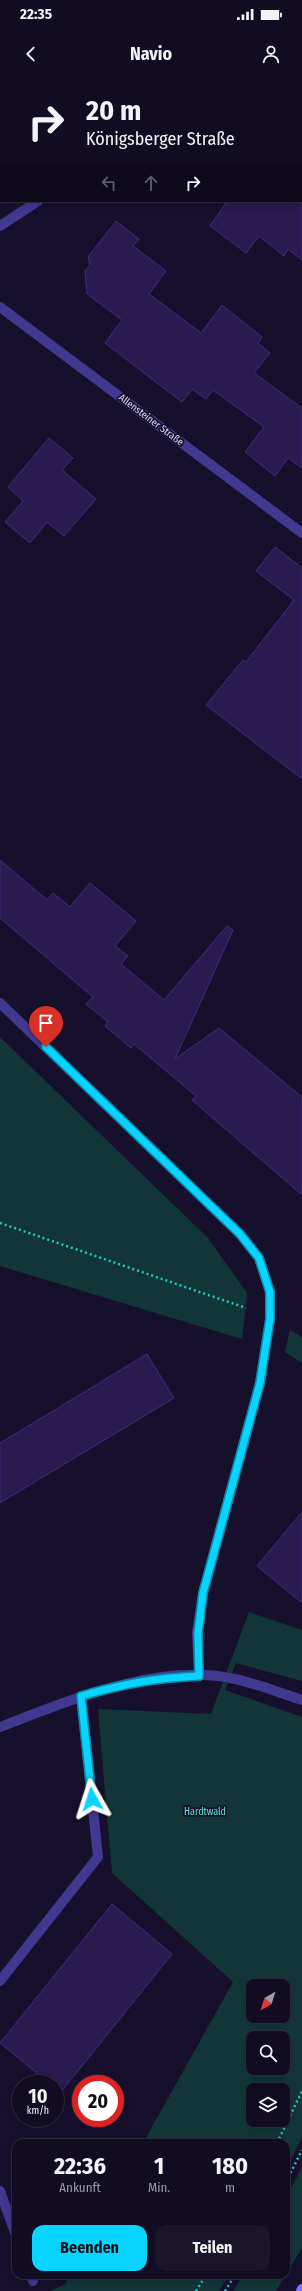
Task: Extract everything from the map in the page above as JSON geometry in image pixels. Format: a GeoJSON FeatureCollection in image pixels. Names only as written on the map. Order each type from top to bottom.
{"type":"FeatureCollection","features":[{"type":"Feature","properties":{"kind":"street"},"geometry":{"type":"LineString","coordinates":[[0,226],[36,202]]}},
{"type":"Feature","properties":{"kind":"street","name":"Allensteiner Straße"},"geometry":{"type":"LineString","coordinates":[[0,307],[302,533]]}},
{"type":"Feature","properties":{"kind":"street"},"geometry":{"type":"LineString","coordinates":[[0,1003],[240,1234],[259,1258],[270,1292],[270,1311],[260,1383],[203,1593],[198,1633],[199,1676]]}},
{"type":"Feature","properties":{"kind":"street"},"geometry":{"type":"LineString","coordinates":[[0,1727],[81,1696],[120,1684],[148,1680],[199,1676],[235,1679],[302,1700]]}},
{"type":"Feature","properties":{"kind":"street"},"geometry":{"type":"LineString","coordinates":[[0,1981],[98,1857],[81,1696]]}},
{"type":"Feature","properties":{"kind":"street"},"geometry":{"type":"LineString","coordinates":[[0,2192],[12,2224]]}},
{"type":"Feature","properties":{"kind":"path"},"geometry":{"type":"LineString","coordinates":[[0,1223],[238,1306],[270,1311]]}},
{"type":"Feature","properties":{"kind":"path"},"geometry":{"type":"LineString","coordinates":[[279,2139],[302,2091]]}},
{"type":"Feature","properties":{"kind":"path"},"geometry":{"type":"LineString","coordinates":[[290,2174],[302,2150]]}},
{"type":"Feature","properties":{"kind":"path"},"geometry":{"type":"LineString","coordinates":[[196,2291],[204,2279]]}},
{"type":"Feature","properties":{"kind":"path"},"geometry":{"type":"LineString","coordinates":[[225,2291],[232,2279]]}},
{"type":"Feature","properties":{"kind":"green space"},"geometry":{"type":"Polygon","coordinates":[[[0,1037],[208,1238],[247,1293],[242,1339],[0,1266],[0,1037]]]}},
{"type":"Feature","properties":{"kind":"green space"},"geometry":{"type":"Polygon","coordinates":[[[290,1330],[302,1337],[302,1363],[285,1352],[290,1330]]]}},
{"type":"Feature","properties":{"kind":"green space","name":"Hardtwald"},"geometry":{"type":"Polygon","coordinates":[[[249,1612],[302,1630],[302,1681],[236,1663],[225,1690],[302,1717],[302,2137],[290,2162],[290,2139],[145,2139],[233,1982],[112,1873],[98,1709],[211,1714],[249,1612]]]}},
{"type":"Feature","properties":{"kind":"green space"},"geometry":{"type":"Polygon","coordinates":[[[302,2167],[302,2248],[290,2268],[290,2190],[302,2167]]]}},
{"type":"Feature","properties":{"kind":"green space"},"geometry":{"type":"Polygon","coordinates":[[[68,2279],[226,2279],[219,2291],[51,2291],[65,2284],[68,2279]]]}},
{"type":"Feature","properties":{"kind":"green space"},"geometry":{"type":"Polygon","coordinates":[[[240,2279],[284,2279],[276,2291],[233,2291],[240,2279]]]}},
{"type":"Feature","properties":{"kind":"building"},"geometry":{"type":"Polygon","coordinates":[[[226,202],[302,202],[302,260],[288,249],[284,256],[259,236],[246,253],[210,226],[226,202]]]}},
{"type":"Feature","properties":{"kind":"building"},"geometry":{"type":"Polygon","coordinates":[[[116,221],[139,239],[133,246],[166,271],[149,294],[201,333],[222,305],[262,337],[258,343],[270,353],[254,373],[302,408],[302,468],[288,458],[275,476],[245,452],[264,427],[213,390],[206,399],[192,389],[182,402],[105,343],[122,320],[87,294],[85,271],[90,265],[88,257],[116,221]]]}},
{"type":"Feature","properties":{"kind":"building"},"geometry":{"type":"Polygon","coordinates":[[[49,438],[73,458],[62,470],[96,499],[64,536],[47,522],[30,543],[5,522],[23,501],[8,487],[49,438]]]}},
{"type":"Feature","properties":{"kind":"building"},"geometry":{"type":"Polygon","coordinates":[[[275,547],[302,568],[302,779],[206,705],[243,660],[246,662],[294,600],[256,571],[275,547]]]}},
{"type":"Feature","properties":{"kind":"building"},"geometry":{"type":"Polygon","coordinates":[[[0,860],[47,900],[53,893],[70,907],[90,883],[136,921],[115,946],[128,956],[121,964],[164,1000],[227,926],[233,930],[175,1059],[219,1028],[302,1097],[302,1195],[192,1100],[196,1096],[134,1044],[131,1048],[105,1026],[108,1022],[86,1004],[93,997],[0,918],[0,860]]]}},
{"type":"Feature","properties":{"kind":"building"},"geometry":{"type":"Polygon","coordinates":[[[147,1354],[174,1398],[0,1503],[0,1443],[147,1354]]]}},
{"type":"Feature","properties":{"kind":"building"},"geometry":{"type":"Polygon","coordinates":[[[302,1512],[302,1603],[257,1566],[302,1512]]]}},
{"type":"Feature","properties":{"kind":"building"},"geometry":{"type":"Polygon","coordinates":[[[112,1904],[172,1954],[75,2075],[72,2075],[72,2078],[64,2088],[64,2075],[39,2075],[0,2043],[112,1904]]]}},
{"type":"Feature","properties":{"kind":"route"},"geometry":{"type":"LineString","coordinates":[[46,1047],[240,1234],[259,1258],[270,1292],[270,1319],[260,1383],[203,1593],[198,1633],[199,1676],[162,1677],[120,1684],[81,1696],[92,1799]]}}]}
